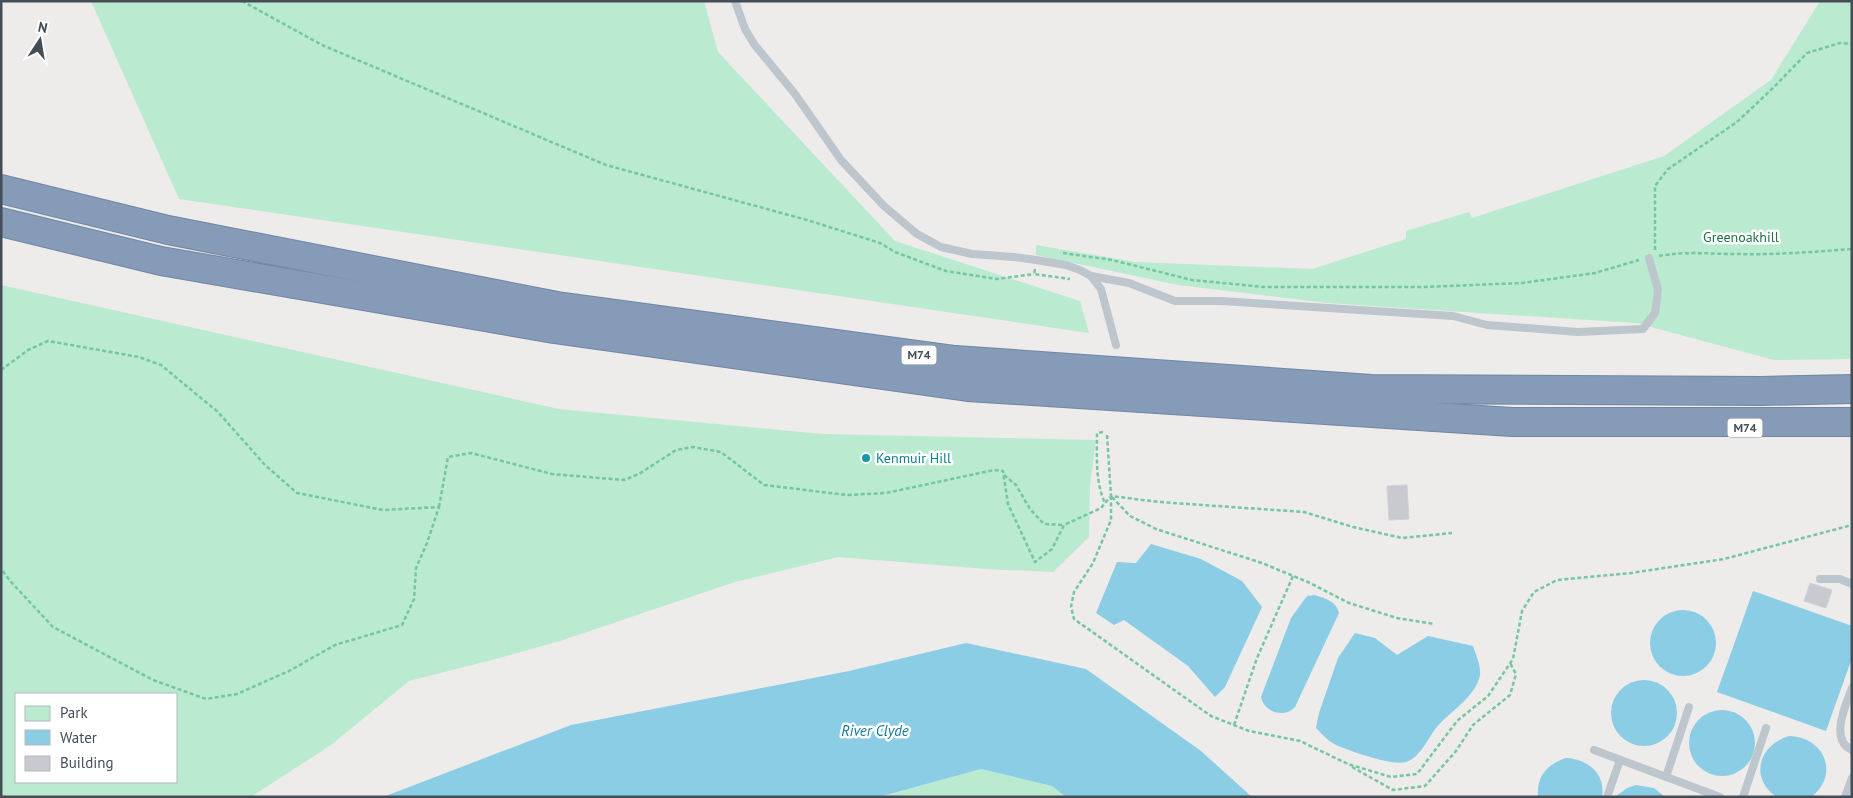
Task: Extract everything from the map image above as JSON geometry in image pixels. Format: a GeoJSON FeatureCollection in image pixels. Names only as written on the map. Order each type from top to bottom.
{"type":"FeatureCollection","features":[{"type":"Feature","properties":{"kind":"highway","name":"M74"},"geometry":{"type":"LineString","coordinates":[[1,189],[168,230],[557,306],[955,360],[1371,389],[1711,391],[1852,389]]}},
{"type":"Feature","properties":{"kind":"highway","name":"M74"},"geometry":{"type":"LineString","coordinates":[[1,222],[161,261],[554,329],[968,387],[1512,422],[1852,422]]}},
{"type":"Feature","properties":{"kind":"highway","name":"M74"},"geometry":{"type":"LineString","coordinates":[[1637,423],[1852,434]]}},
{"type":"Feature","properties":{"kind":"lane"},"geometry":{"type":"LineString","coordinates":[[735,1],[745,29],[754,44],[795,94],[841,160],[884,206],[917,234],[941,247],[972,254],[1036,260],[1066,265],[1080,270],[1090,276],[1101,288],[1116,345]]}},
{"type":"Feature","properties":{"kind":"lane"},"geometry":{"type":"LineString","coordinates":[[1090,276],[1128,283],[1175,301],[1221,301],[1453,316],[1487,325],[1588,331],[1644,329],[1655,313],[1658,290],[1649,258]]}},
{"type":"Feature","properties":{"kind":"lane"},"geometry":{"type":"LineString","coordinates":[[1820,579],[1840,579],[1852,584]]}},
{"type":"Feature","properties":{"kind":"lane"},"geometry":{"type":"LineString","coordinates":[[1852,688],[1841,719],[1841,738],[1848,748],[1852,750]]}},
{"type":"Feature","properties":{"kind":"lane"},"geometry":{"type":"LineString","coordinates":[[1666,777],[1689,708]]}},
{"type":"Feature","properties":{"kind":"lane"},"geometry":{"type":"LineString","coordinates":[[1743,797],[1766,728]]}},
{"type":"Feature","properties":{"kind":"lane"},"geometry":{"type":"LineString","coordinates":[[1594,750],[1720,797]]}},
{"type":"Feature","properties":{"kind":"lane"},"geometry":{"type":"LineString","coordinates":[[1607,797],[1620,760]]}},
{"type":"Feature","properties":{"kind":"lane"},"geometry":{"type":"LineString","coordinates":[[1848,792],[1852,778]]}},
{"type":"Feature","properties":{"kind":"path"},"geometry":{"type":"LineString","coordinates":[[242,1],[322,45],[606,165],[807,220],[880,243],[895,252],[946,271],[997,279],[1034,274],[1072,279]]}},
{"type":"Feature","properties":{"kind":"path"},"geometry":{"type":"LineString","coordinates":[[1852,44],[1840,44],[1807,53],[1737,122],[1668,169],[1655,186],[1654,240],[1655,256],[1677,252],[1736,254],[1802,253],[1852,249]]}},
{"type":"Feature","properties":{"kind":"path"},"geometry":{"type":"LineString","coordinates":[[1056,252],[1112,260],[1192,280],[1264,287],[1424,287],[1522,283],[1596,273],[1649,258]]}},
{"type":"Feature","properties":{"kind":"path"},"geometry":{"type":"LineString","coordinates":[[1034,274],[1036,260]]}},
{"type":"Feature","properties":{"kind":"path"},"geometry":{"type":"LineString","coordinates":[[1,370],[28,350],[48,341],[138,357],[161,365],[218,412],[265,465],[297,493],[383,510],[439,507]]}},
{"type":"Feature","properties":{"kind":"path"},"geometry":{"type":"LineString","coordinates":[[1103,432],[1098,432],[1097,466],[1101,494],[1105,503]]}},
{"type":"Feature","properties":{"kind":"path"},"geometry":{"type":"LineString","coordinates":[[1107,435],[1111,520],[1094,563],[1074,592],[1071,607],[1074,619],[1211,716],[1249,731],[1300,741],[1348,764],[1393,790],[1425,786],[1456,751],[1473,725],[1510,694],[1516,674],[1510,663]]}},
{"type":"Feature","properties":{"kind":"path"},"geometry":{"type":"LineString","coordinates":[[1,569],[53,627],[152,680],[206,699],[237,694],[289,671],[335,645],[402,625],[414,599],[416,568],[439,507],[448,457],[471,453],[552,474],[624,480],[639,474],[676,450],[693,447],[721,452],[764,485],[847,495],[886,493],[994,470],[1003,471],[1016,485],[1030,509],[1044,524],[1064,525],[1101,508],[1111,496]]}},
{"type":"Feature","properties":{"kind":"path"},"geometry":{"type":"LineString","coordinates":[[1004,474],[1008,504],[1035,562],[1052,549],[1064,525]]}},
{"type":"Feature","properties":{"kind":"path"},"geometry":{"type":"LineString","coordinates":[[1111,496],[1159,502],[1304,512],[1353,527],[1402,538],[1452,533]]}},
{"type":"Feature","properties":{"kind":"path"},"geometry":{"type":"LineString","coordinates":[[1111,496],[1130,516],[1156,529],[1219,548],[1310,582],[1349,603],[1398,618],[1434,624]]}},
{"type":"Feature","properties":{"kind":"path"},"geometry":{"type":"LineString","coordinates":[[1348,764],[1391,776],[1417,774],[1457,721],[1488,696],[1513,659],[1522,611],[1534,592],[1557,580],[1631,573],[1724,559],[1852,525]]}},
{"type":"Feature","properties":{"kind":"path"},"geometry":{"type":"LineString","coordinates":[[1234,725],[1257,658],[1293,576]]}},
{"type":"Feature","properties":{"kind":"green space"},"geometry":{"type":"Polygon","coordinates":[[[91,1],[704,1],[718,52],[895,241],[1080,301],[1089,333],[179,199],[91,1]]]}},
{"type":"Feature","properties":{"kind":"green space","name":"Greenoakhill"},"geometry":{"type":"Polygon","coordinates":[[[1820,1],[1852,1],[1852,359],[1774,360],[1636,323],[1327,303],[1178,285],[1036,255],[1036,245],[1135,262],[1312,269],[1406,239],[1406,231],[1469,212],[1472,218],[1664,156],[1771,80],[1820,1]]]}},
{"type":"Feature","properties":{"kind":"green space"},"geometry":{"type":"Polygon","coordinates":[[[1,285],[559,409],[823,434],[1096,440],[1090,485],[1089,537],[1053,572],[987,569],[838,557],[735,582],[560,641],[409,681],[331,745],[251,797],[1,797],[1,285]]]}},
{"type":"Feature","properties":{"kind":"green space"},"geometry":{"type":"Polygon","coordinates":[[[981,769],[1052,786],[1066,797],[880,797],[981,769]]]}},
{"type":"Feature","properties":{"kind":"water"},"geometry":{"type":"Polygon","coordinates":[[[1151,544],[1201,559],[1242,581],[1262,607],[1225,687],[1215,697],[1188,666],[1124,620],[1114,625],[1096,613],[1117,562],[1136,563],[1151,544]]]}},
{"type":"Feature","properties":{"kind":"water"},"geometry":{"type":"Polygon","coordinates":[[[1753,591],[1852,626],[1852,658],[1826,731],[1717,692],[1753,591]]]}},
{"type":"Feature","properties":{"kind":"water"},"geometry":{"type":"Polygon","coordinates":[[[1315,595],[1333,603],[1339,613],[1295,707],[1285,713],[1275,712],[1266,707],[1261,697],[1291,618],[1307,596],[1315,595]]]}},
{"type":"Feature","properties":{"kind":"water"},"geometry":{"type":"Polygon","coordinates":[[[1683,610],[1695,613],[1706,620],[1713,631],[1716,643],[1713,655],[1706,666],[1695,673],[1683,676],[1671,673],[1660,666],[1653,655],[1650,643],[1653,631],[1660,620],[1671,613],[1683,610]]]}},
{"type":"Feature","properties":{"kind":"water"},"geometry":{"type":"Polygon","coordinates":[[[1355,633],[1375,638],[1397,655],[1428,636],[1473,646],[1480,672],[1477,683],[1468,697],[1441,722],[1420,752],[1411,760],[1400,763],[1391,762],[1342,748],[1330,742],[1316,728],[1319,713],[1338,658],[1355,633]]]}},
{"type":"Feature","properties":{"kind":"water","name":"River Clyde"},"geometry":{"type":"Polygon","coordinates":[[[966,643],[1086,669],[1201,751],[1252,797],[1066,797],[1052,786],[981,769],[879,797],[383,797],[571,725],[849,671],[966,643]]]}},
{"type":"Feature","properties":{"kind":"water"},"geometry":{"type":"Polygon","coordinates":[[[1644,680],[1656,683],[1667,690],[1674,701],[1677,713],[1674,725],[1667,736],[1656,743],[1644,746],[1632,743],[1621,736],[1614,725],[1611,713],[1614,701],[1621,690],[1632,683],[1644,680]]]}},
{"type":"Feature","properties":{"kind":"water"},"geometry":{"type":"Polygon","coordinates":[[[1722,710],[1734,713],[1745,720],[1752,731],[1755,743],[1752,755],[1745,766],[1734,773],[1722,776],[1710,773],[1699,766],[1692,755],[1689,743],[1692,731],[1699,720],[1710,713],[1722,710]]]}},
{"type":"Feature","properties":{"kind":"water"},"geometry":{"type":"Polygon","coordinates":[[[1789,736],[1801,738],[1812,743],[1824,759],[1826,768],[1825,778],[1820,788],[1811,797],[1776,797],[1762,780],[1761,762],[1765,754],[1779,740],[1789,736]]]}},
{"type":"Feature","properties":{"kind":"water"},"geometry":{"type":"Polygon","coordinates":[[[1566,758],[1588,764],[1598,774],[1601,781],[1602,797],[1538,797],[1539,783],[1544,772],[1553,764],[1566,758]]]}},
{"type":"Feature","properties":{"kind":"water"},"geometry":{"type":"Polygon","coordinates":[[[1636,785],[1654,788],[1665,797],[1615,797],[1627,788],[1636,785]]]}},
{"type":"Feature","properties":{"kind":"building"},"geometry":{"type":"Polygon","coordinates":[[[1407,485],[1409,519],[1389,520],[1387,486],[1407,485]]]}},
{"type":"Feature","properties":{"kind":"building"},"geometry":{"type":"Polygon","coordinates":[[[1810,583],[1832,590],[1826,608],[1804,601],[1810,583]]]}},
{"type":"Feature","properties":{"kind":"place","name":"Kenmuir Hill"},"geometry":{"type":"Point","coordinates":[866,458]}}]}
